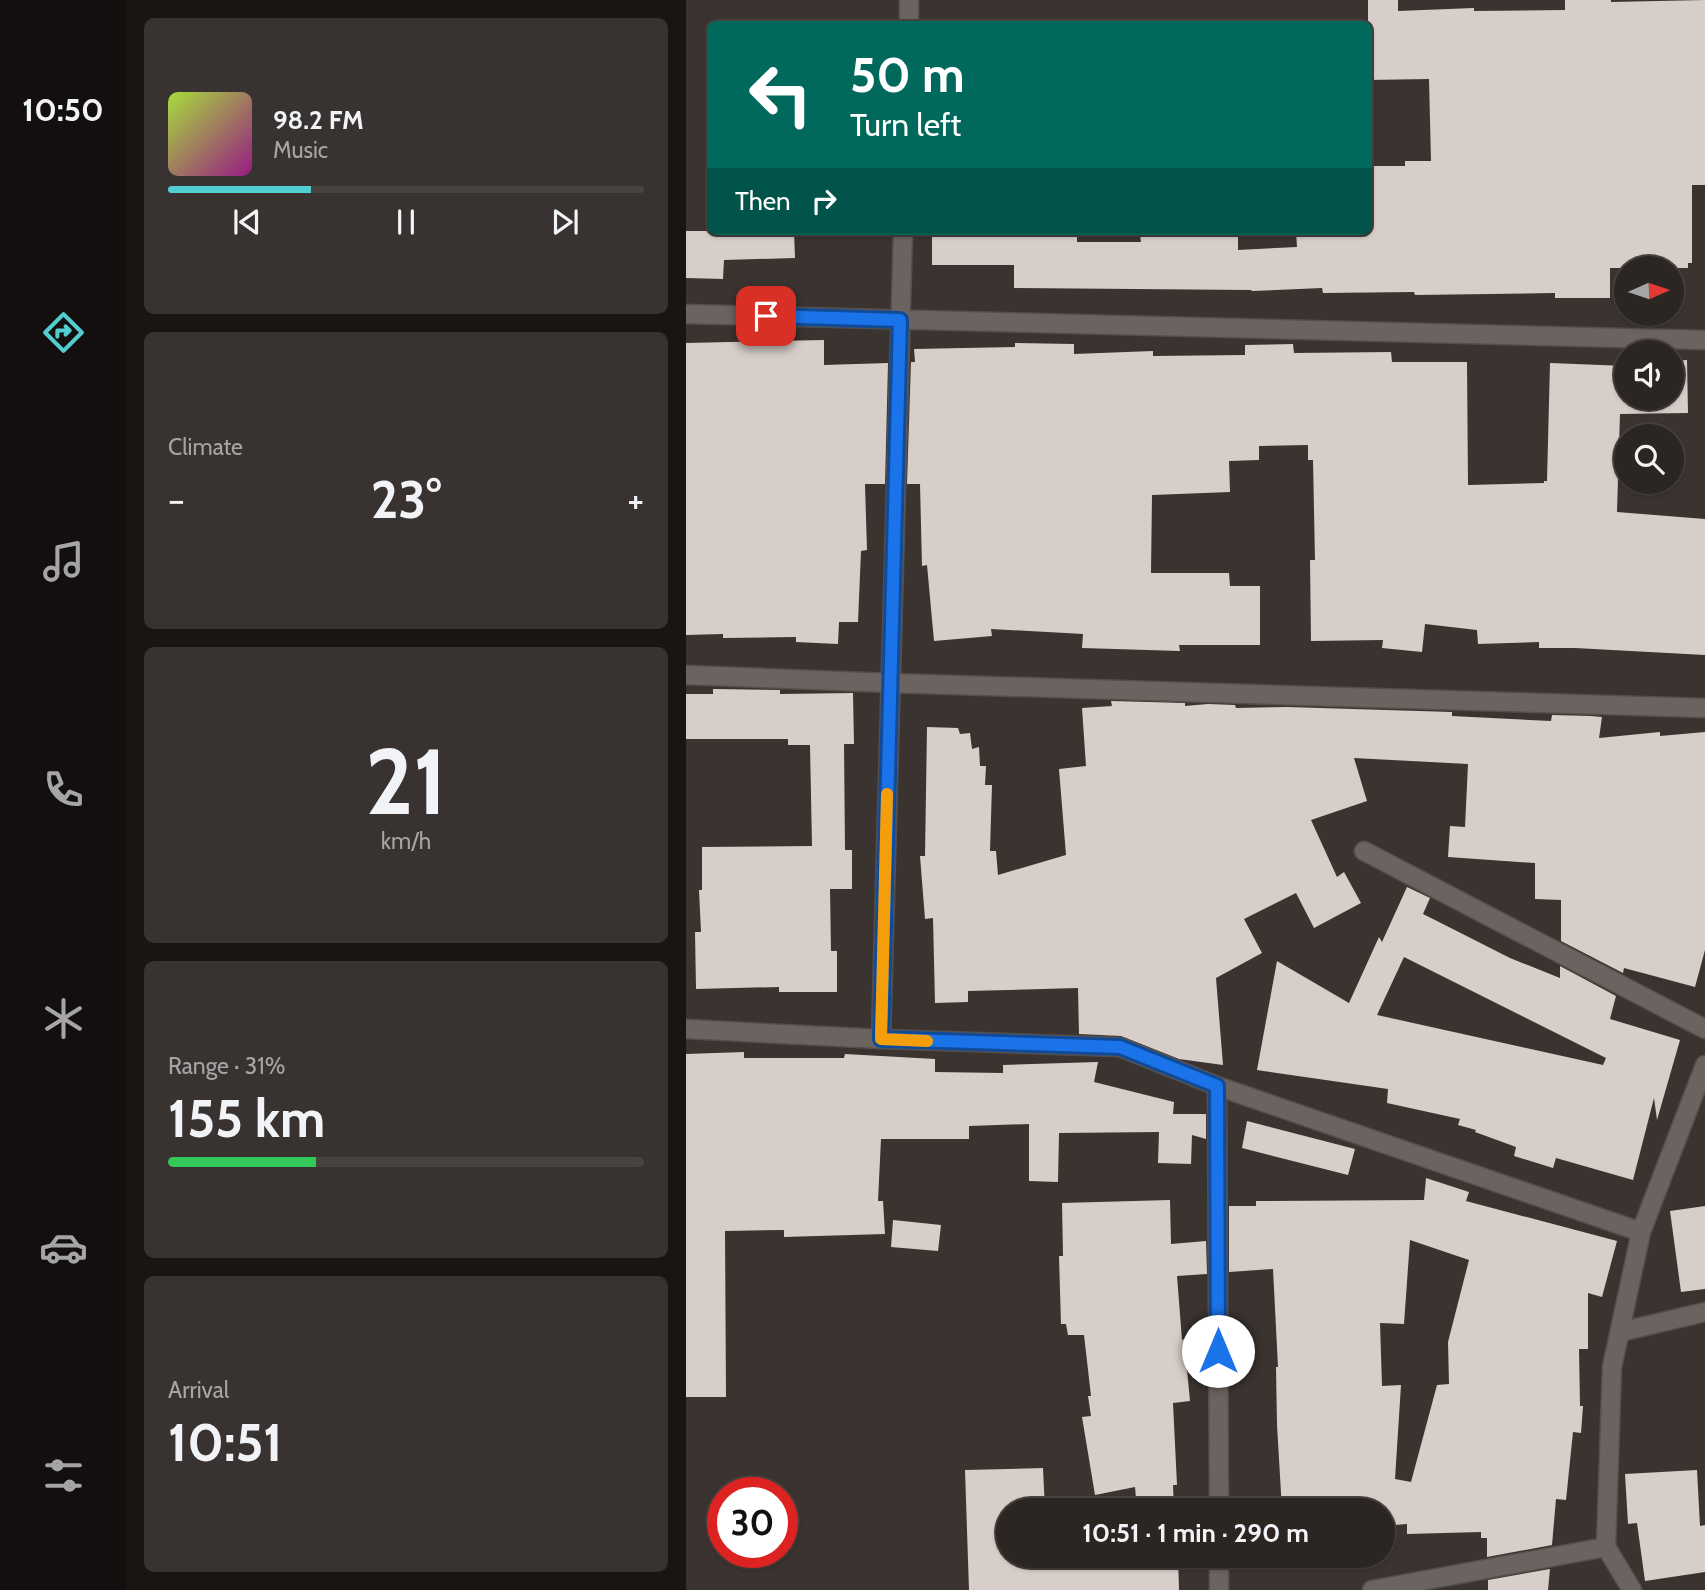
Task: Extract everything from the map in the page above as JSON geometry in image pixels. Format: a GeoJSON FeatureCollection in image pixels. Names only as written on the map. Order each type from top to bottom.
{"type":"FeatureCollection","features":[{"type":"Feature","properties":{"kind":"street"},"geometry":{"type":"LineString","coordinates":[[909,0],[909,21]]}},
{"type":"Feature","properties":{"kind":"street"},"geometry":{"type":"LineString","coordinates":[[881,1039],[903,235]]}},
{"type":"Feature","properties":{"kind":"street"},"geometry":{"type":"LineString","coordinates":[[686,314],[1705,340]]}},
{"type":"Feature","properties":{"kind":"street"},"geometry":{"type":"LineString","coordinates":[[686,675],[1705,708]]}},
{"type":"Feature","properties":{"kind":"street"},"geometry":{"type":"LineString","coordinates":[[1364,851],[1705,1029]]}},
{"type":"Feature","properties":{"kind":"street"},"geometry":{"type":"LineString","coordinates":[[686,1029],[1120,1047],[1217,1086],[1641,1232]]}},
{"type":"Feature","properties":{"kind":"street"},"geometry":{"type":"LineString","coordinates":[[1632,1590],[1606,1547],[1612,1367],[1641,1232],[1705,1065]]}},
{"type":"Feature","properties":{"kind":"street"},"geometry":{"type":"LineString","coordinates":[[1217,1086],[1219,1498]]}},
{"type":"Feature","properties":{"kind":"street"},"geometry":{"type":"LineString","coordinates":[[1620,1332],[1705,1312]]}},
{"type":"Feature","properties":{"kind":"street"},"geometry":{"type":"LineString","coordinates":[[1373,1590],[1606,1547]]}},
{"type":"Feature","properties":{"kind":"street"},"geometry":{"type":"LineString","coordinates":[[1219,1568],[1219,1590]]}},
{"type":"Feature","properties":{"kind":"building"},"geometry":{"type":"Polygon","coordinates":[[[1368,0],[1398,0],[1398,11],[1474,8],[1474,11],[1565,10],[1565,0],[1705,0],[1705,185],[1692,185],[1692,263],[1688,263],[1688,268],[1684,268],[1684,256],[1614,256],[1614,268],[1610,268],[1610,298],[1555,298],[1555,293],[1323,293],[1322,288],[1252,291],[1014,288],[1014,265],[932,265],[932,235],[1077,235],[1077,242],[1141,242],[1140,235],[1238,235],[1238,250],[1297,247],[1296,235],[1372,235],[1372,166],[1405,166],[1405,161],[1431,161],[1429,79],[1372,80],[1372,21],[1368,21],[1368,0]]]}},
{"type":"Feature","properties":{"kind":"building"},"geometry":{"type":"Polygon","coordinates":[[[686,231],[707,231],[707,235],[794,235],[795,258],[724,260],[723,279],[686,278],[686,231]]]}},
{"type":"Feature","properties":{"kind":"building"},"geometry":{"type":"Polygon","coordinates":[[[824,340],[824,365],[888,363],[885,484],[865,484],[867,550],[861,551],[858,622],[839,622],[838,644],[796,642],[796,637],[723,638],[723,634],[686,635],[686,343],[824,340]]]}},
{"type":"Feature","properties":{"kind":"building"},"geometry":{"type":"Polygon","coordinates":[[[1015,343],[1074,344],[1074,354],[1153,351],[1153,356],[1245,355],[1245,345],[1293,344],[1294,353],[1391,352],[1392,362],[1467,362],[1468,485],[1547,481],[1550,363],[1614,366],[1614,410],[1684,410],[1684,360],[1687,360],[1688,413],[1620,414],[1620,424],[1614,424],[1614,494],[1618,494],[1617,512],[1705,519],[1705,655],[1539,648],[1539,642],[1478,644],[1477,630],[1425,624],[1422,652],[1382,648],[1383,640],[1311,641],[1310,560],[1315,560],[1313,460],[1308,460],[1308,445],[1259,446],[1259,460],[1229,461],[1230,492],[1152,495],[1151,573],[1229,573],[1230,586],[1260,586],[1260,645],[1179,645],[1180,651],[1082,648],[1083,634],[991,629],[992,636],[934,641],[927,565],[922,566],[920,484],[907,484],[911,362],[915,362],[914,349],[1015,347],[1015,343]]]}},
{"type":"Feature","properties":{"kind":"building"},"geometry":{"type":"Polygon","coordinates":[[[713,689],[780,690],[780,694],[853,693],[854,744],[844,744],[845,850],[852,850],[852,889],[830,889],[831,951],[837,951],[837,992],[779,992],[779,987],[696,989],[695,932],[701,932],[699,890],[702,890],[702,847],[812,846],[810,745],[788,745],[788,739],[686,739],[686,694],[713,694],[713,689]]]}},
{"type":"Feature","properties":{"kind":"building"},"geometry":{"type":"Polygon","coordinates":[[[1111,701],[1185,703],[1185,706],[1235,705],[1236,708],[1452,712],[1452,716],[1551,721],[1552,715],[1591,716],[1602,717],[1599,738],[1660,732],[1660,736],[1705,732],[1705,950],[1695,987],[1624,968],[1623,973],[1561,941],[1561,900],[1535,899],[1535,863],[1448,857],[1450,826],[1465,827],[1468,764],[1354,758],[1367,801],[1311,820],[1337,877],[1344,872],[1361,903],[1314,928],[1296,893],[1244,919],[1262,953],[1216,978],[1223,1065],[1179,1059],[1121,1036],[1079,1034],[1078,988],[968,991],[968,1002],[935,1003],[933,918],[925,919],[920,856],[925,856],[927,727],[958,728],[960,734],[970,733],[972,749],[979,747],[980,766],[986,766],[985,785],[992,785],[990,851],[996,851],[998,875],[1066,855],[1059,769],[1086,766],[1082,708],[1112,706],[1111,701]]]}},
{"type":"Feature","properties":{"kind":"building"},"geometry":{"type":"Polygon","coordinates":[[[1407,887],[1430,898],[1423,914],[1510,958],[1560,978],[1560,966],[1616,996],[1610,1019],[1680,1040],[1657,1120],[1654,1098],[1633,1180],[1556,1158],[1553,1168],[1514,1156],[1516,1147],[1458,1125],[1460,1119],[1387,1103],[1388,1089],[1257,1070],[1277,961],[1349,1003],[1379,937],[1382,942],[1407,887]],[[1404,957],[1377,1015],[1603,1065],[1606,1058],[1404,957]]]}},
{"type":"Feature","properties":{"kind":"building"},"geometry":{"type":"Polygon","coordinates":[[[744,1052],[744,1058],[844,1058],[845,1054],[935,1059],[935,1072],[1003,1073],[1003,1065],[1098,1062],[1094,1082],[1174,1102],[1173,1114],[1206,1114],[1206,1139],[1192,1135],[1191,1164],[1158,1163],[1159,1132],[1059,1133],[1058,1182],[1029,1181],[1029,1124],[969,1126],[969,1139],[881,1139],[878,1201],[883,1201],[885,1234],[784,1237],[784,1230],[725,1231],[726,1397],[686,1397],[686,1054],[744,1052]]]}},
{"type":"Feature","properties":{"kind":"building"},"geometry":{"type":"Polygon","coordinates":[[[1247,1121],[1355,1149],[1348,1175],[1242,1148],[1247,1121]]]}},
{"type":"Feature","properties":{"kind":"building"},"geometry":{"type":"Polygon","coordinates":[[[1426,1178],[1469,1192],[1466,1201],[1617,1241],[1602,1297],[1588,1293],[1588,1349],[1579,1349],[1580,1406],[1583,1406],[1581,1433],[1573,1432],[1566,1500],[1556,1499],[1552,1545],[1487,1557],[1487,1538],[1481,1538],[1481,1532],[1407,1534],[1407,1524],[1395,1525],[1395,1498],[1281,1498],[1273,1269],[1229,1272],[1229,1206],[1256,1206],[1256,1201],[1424,1200],[1426,1178]],[[1410,1240],[1404,1324],[1380,1323],[1382,1386],[1401,1385],[1395,1479],[1411,1482],[1437,1385],[1449,1384],[1448,1342],[1469,1260],[1410,1240]]]}},
{"type":"Feature","properties":{"kind":"building"},"geometry":{"type":"Polygon","coordinates":[[[1170,1200],[1171,1244],[1206,1241],[1207,1274],[1177,1276],[1190,1401],[1173,1403],[1177,1485],[1173,1485],[1174,1498],[1136,1498],[1135,1487],[1095,1495],[1082,1417],[1091,1416],[1084,1335],[1068,1335],[1066,1324],[1061,1324],[1059,1256],[1063,1256],[1062,1203],[1170,1200]]]}},
{"type":"Feature","properties":{"kind":"building"},"geometry":{"type":"Polygon","coordinates":[[[1705,1206],[1705,1289],[1681,1292],[1670,1211],[1705,1206]]]}},
{"type":"Feature","properties":{"kind":"building"},"geometry":{"type":"Polygon","coordinates":[[[893,1220],[941,1225],[938,1251],[891,1247],[893,1220]]]}},
{"type":"Feature","properties":{"kind":"building"},"geometry":{"type":"Polygon","coordinates":[[[1043,1468],[1044,1498],[996,1498],[996,1568],[1178,1568],[1179,1590],[969,1590],[965,1470],[1043,1468]]]}},
{"type":"Feature","properties":{"kind":"building"},"geometry":{"type":"Polygon","coordinates":[[[1697,1470],[1700,1526],[1705,1525],[1705,1572],[1645,1581],[1637,1523],[1628,1524],[1625,1474],[1697,1470]]]}},
{"type":"Feature","properties":{"kind":"building"},"geometry":{"type":"Polygon","coordinates":[[[1550,1569],[1548,1590],[1488,1590],[1488,1580],[1550,1569]]]}},
{"type":"Feature","properties":{"kind":"slow traffic"},"geometry":{"type":"LineString","coordinates":[[887,794],[881,1039],[927,1041]]}},
{"type":"Feature","properties":{"kind":"route"},"geometry":{"type":"LineString","coordinates":[[766,316],[900,320],[881,1039],[1120,1047],[1217,1086],[1218,1351]]}}]}
